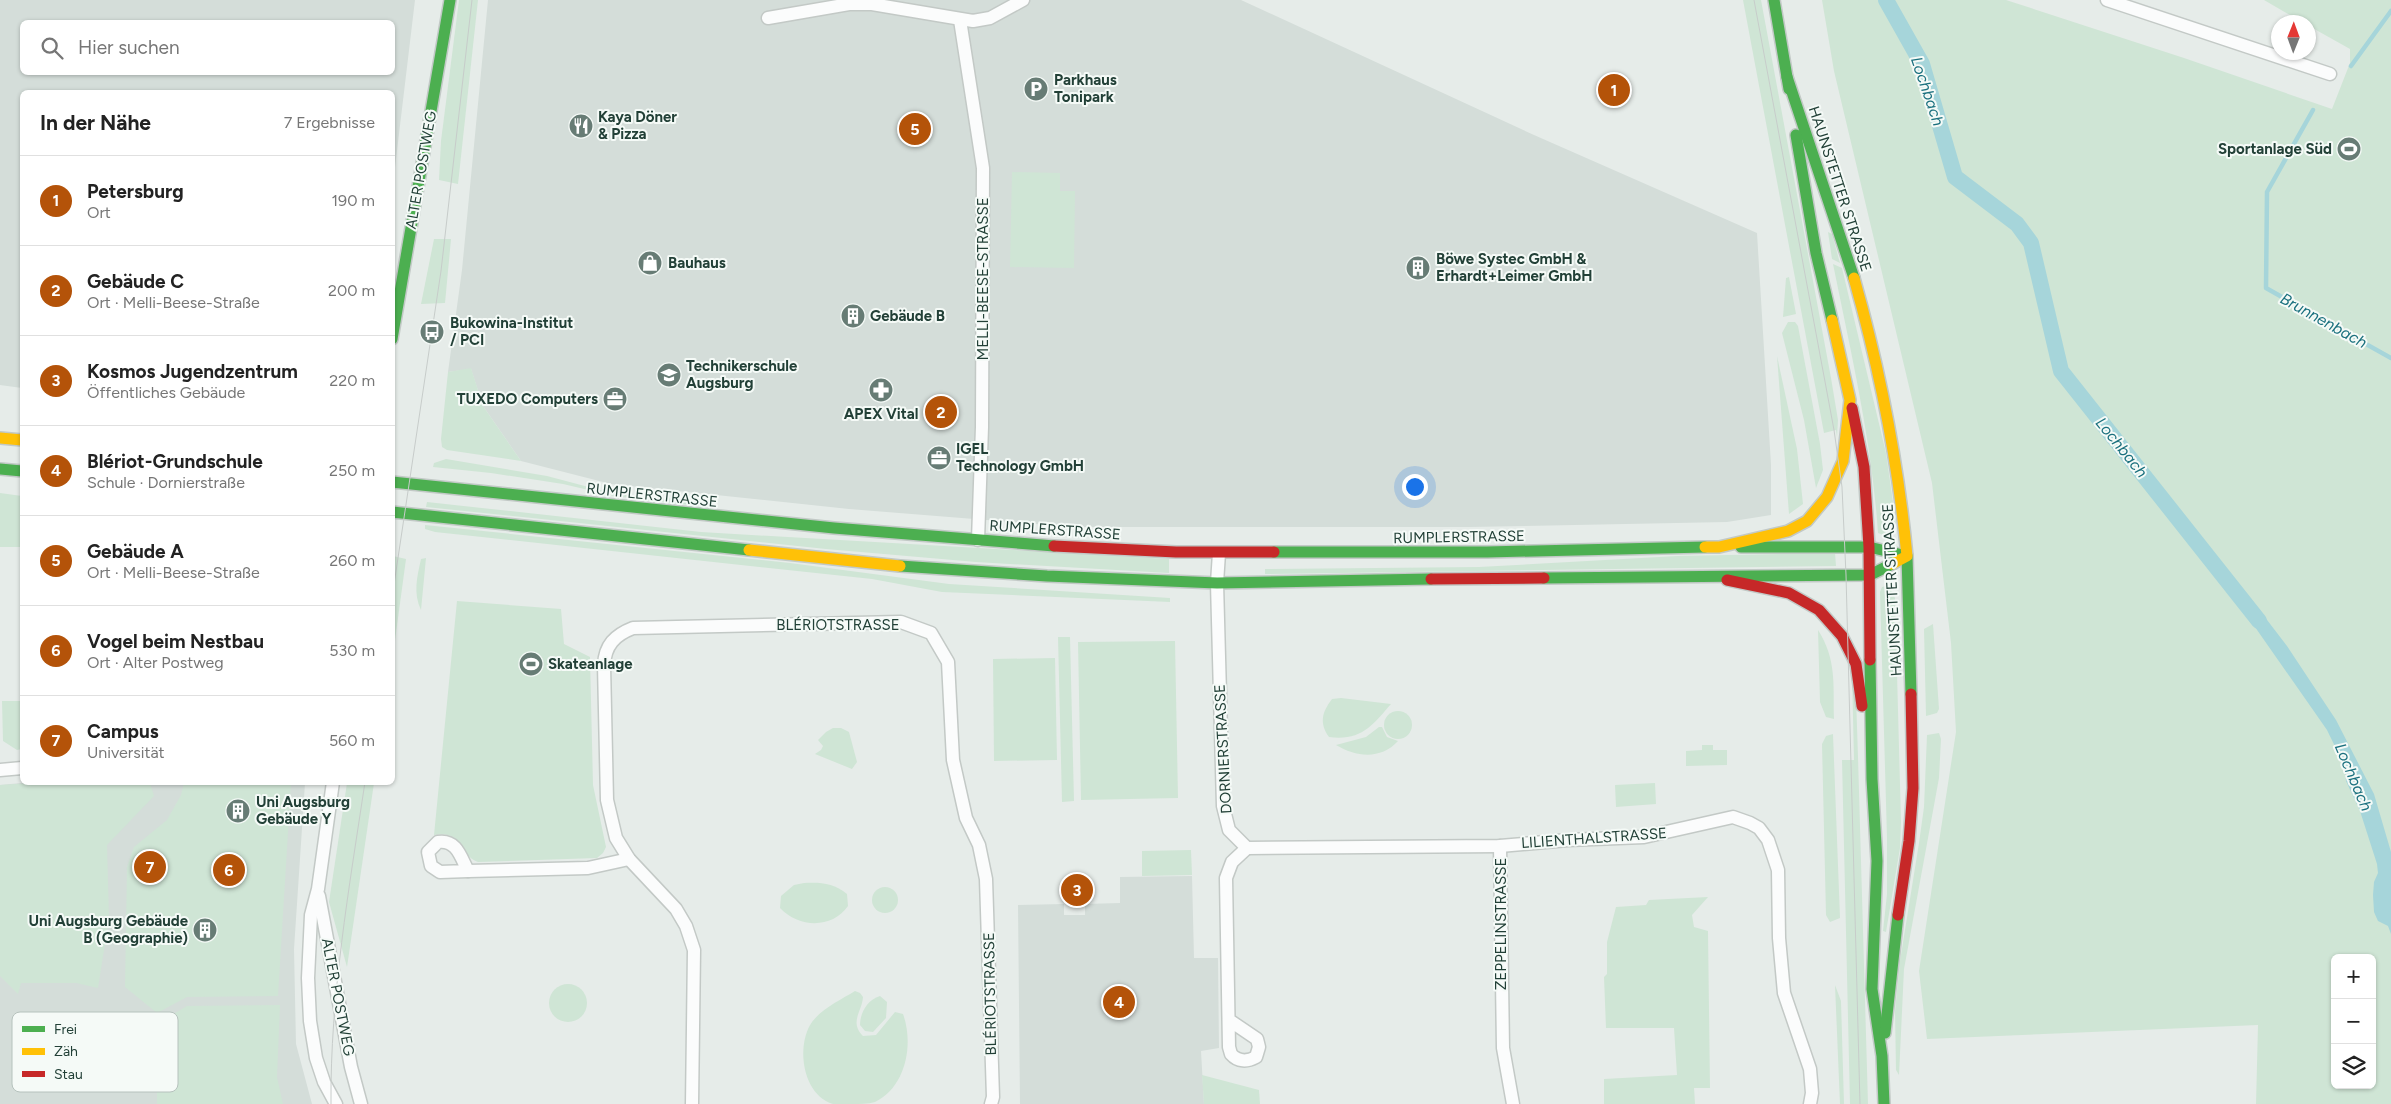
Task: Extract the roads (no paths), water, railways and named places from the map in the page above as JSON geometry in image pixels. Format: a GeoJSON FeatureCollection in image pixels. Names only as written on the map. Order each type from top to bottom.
{"type":"FeatureCollection","features":[{"type":"Feature","properties":{"kind":"main road","name":"ALTER POSTWEG"},"geometry":{"type":"LineString","coordinates":[[395,322],[450,0]]}},
{"type":"Feature","properties":{"kind":"main road","name":"HAUNSTETTER STRASSE"},"geometry":{"type":"LineString","coordinates":[[1774,0],[1816,253],[1864,467],[1870,575],[1872,778],[1877,861],[1872,989],[1882,1056],[1884,1104]]}},
{"type":"Feature","properties":{"kind":"main road","name":"HAUNSTETTER STRASSE"},"geometry":{"type":"LineString","coordinates":[[1787,76],[1852,270],[1892,439],[1902,498],[1908,556],[1913,788],[1909,841],[1895,931],[1882,1056]]}},
{"type":"Feature","properties":{"kind":"main road","name":"RUMPLERSTRASSE"},"geometry":{"type":"LineString","coordinates":[[1719,547],[1788,531],[1807,521],[1827,497],[1835,482],[1842,460],[1850,400]]}},
{"type":"Feature","properties":{"kind":"main road"},"geometry":{"type":"LineString","coordinates":[[0,438],[20,440]]}},
{"type":"Feature","properties":{"kind":"main road"},"geometry":{"type":"LineString","coordinates":[[0,469],[20,471]]}},
{"type":"Feature","properties":{"kind":"main road","name":"RUMPLERSTRASSE"},"geometry":{"type":"LineString","coordinates":[[395,482],[834,528],[1048,546],[1219,553],[1869,547],[1908,556]]}},
{"type":"Feature","properties":{"kind":"main road"},"geometry":{"type":"LineString","coordinates":[[395,512],[914,567],[1047,576],[1217,583],[1701,574],[1870,575],[1908,556]]}},
{"type":"Feature","properties":{"kind":"main road"},"geometry":{"type":"LineString","coordinates":[[1701,574],[1789,593],[1819,610],[1833,624],[1842,636],[1856,664],[1872,778]]}},
{"type":"Feature","properties":{"kind":"street"},"geometry":{"type":"LineString","coordinates":[[768,18],[849,4],[872,4],[960,20],[990,18],[1023,0]]}},
{"type":"Feature","properties":{"kind":"street"},"geometry":{"type":"LineString","coordinates":[[2108,0],[2330,74]]}},
{"type":"Feature","properties":{"kind":"street","name":"MELLI-BEESE-STRASSE"},"geometry":{"type":"LineString","coordinates":[[960,20],[983,168],[982,427],[978,540]]}},
{"type":"Feature","properties":{"kind":"street","name":"DORNIERSTRASSE"},"geometry":{"type":"LineString","coordinates":[[1219,553],[1217,583],[1223,806],[1229,830],[1247,848]]}},
{"type":"Feature","properties":{"kind":"street","name":"BLÉRIOTSTRASSE"},"geometry":{"type":"LineString","coordinates":[[692,1104],[694,950],[676,909],[629,859],[616,838],[607,800],[604,665],[608,648],[619,634],[633,628],[901,622],[931,633],[948,662],[953,760],[966,818],[979,845],[986,879],[993,1097],[990,1104]]}},
{"type":"Feature","properties":{"kind":"street"},"geometry":{"type":"LineString","coordinates":[[0,770],[20,768]]}},
{"type":"Feature","properties":{"kind":"street","name":"ALTER POSTWEG"},"geometry":{"type":"LineString","coordinates":[[334,785],[318,889],[309,934],[310,1021],[316,1058],[324,1082],[336,1104]]}},
{"type":"Feature","properties":{"kind":"street","name":"LILIENTHALSTRASSE"},"geometry":{"type":"LineString","coordinates":[[1500,846],[1568,840],[1644,837],[1733,818],[1759,828],[1768,840],[1778,870],[1779,938],[1784,993],[1810,1070],[1812,1093],[1810,1104]]}},
{"type":"Feature","properties":{"kind":"street","name":"ZEPPELINSTRASSE"},"geometry":{"type":"LineString","coordinates":[[1247,848],[1500,846],[1502,1048],[1513,1104]]}},
{"type":"Feature","properties":{"kind":"street"},"geometry":{"type":"LineString","coordinates":[[1229,1020],[1226,878],[1232,862],[1247,848]]}},
{"type":"Feature","properties":{"kind":"street"},"geometry":{"type":"LineString","coordinates":[[468,871],[588,868],[629,859]]}},
{"type":"Feature","properties":{"kind":"street","name":"ALTER POSTWEG"},"geometry":{"type":"LineString","coordinates":[[318,889],[351,1067],[361,1104]]}},
{"type":"Feature","properties":{"kind":"water"},"geometry":{"type":"Polygon","coordinates":[[[2251,599],[2287,646],[2336,720],[2374,794],[2391,852],[2391,934],[2388,926],[2378,921],[2374,912],[2373,895],[2374,882],[2378,873],[2377,864],[2360,811],[2346,781],[2345,767],[2327,730],[2241,607],[2251,599]]]}},
{"type":"Feature","properties":{"kind":"waterway","name":"Lochbach"},"geometry":{"type":"LineString","coordinates":[[1886,0],[1922,64],[1955,177],[2017,224],[2031,243],[2061,371],[2259,621]]}},
{"type":"Feature","properties":{"kind":"waterway","name":"Brunnenbach"},"geometry":{"type":"LineString","coordinates":[[2351,66],[2391,11]]}},
{"type":"Feature","properties":{"kind":"waterway","name":"Brunnenbach"},"geometry":{"type":"LineString","coordinates":[[2313,110],[2267,192],[2266,288],[2391,358]]}},
{"type":"Feature","properties":{"kind":"tram line"},"geometry":{"type":"LineString","coordinates":[[395,578],[441,271],[472,0]]}},
{"type":"Feature","properties":{"kind":"tram line"},"geometry":{"type":"LineString","coordinates":[[1754,0],[1834,430],[1842,487],[1860,1104]]}},
{"type":"Feature","properties":{"kind":"tram line"},"geometry":{"type":"LineString","coordinates":[[331,1104],[337,983],[365,785]]}},
{"type":"Feature","properties":{"kind":"place","name":"Parkhaus Tonipark"},"geometry":{"type":"Point","coordinates":[1036,89]}},
{"type":"Feature","properties":{"kind":"place","name":"Petersburg"},"geometry":{"type":"Point","coordinates":[1614,90]}},
{"type":"Feature","properties":{"kind":"place","name":"Kaya Döner & Pizza"},"geometry":{"type":"Point","coordinates":[581,126]}},
{"type":"Feature","properties":{"kind":"place","name":"Gebäude A"},"geometry":{"type":"Point","coordinates":[915,129]}},
{"type":"Feature","properties":{"kind":"place","name":"Sportanlage Süd"},"geometry":{"type":"Point","coordinates":[2349,149]}},
{"type":"Feature","properties":{"kind":"place","name":"Bauhaus"},"geometry":{"type":"Point","coordinates":[650,263]}},
{"type":"Feature","properties":{"kind":"place","name":"Böwe Systec GmbH & Erhardt+Leimer GmbH"},"geometry":{"type":"Point","coordinates":[1418,268]}},
{"type":"Feature","properties":{"kind":"place","name":"Gebäude B"},"geometry":{"type":"Point","coordinates":[853,316]}},
{"type":"Feature","properties":{"kind":"place","name":"Bukowina-Institut / PCI"},"geometry":{"type":"Point","coordinates":[432,332]}},
{"type":"Feature","properties":{"kind":"place","name":"Technikerschule Augsburg"},"geometry":{"type":"Point","coordinates":[669,375]}},
{"type":"Feature","properties":{"kind":"place","name":"APEX Vital"},"geometry":{"type":"Point","coordinates":[881,390]}},
{"type":"Feature","properties":{"kind":"place","name":"TUXEDO Computers"},"geometry":{"type":"Point","coordinates":[615,399]}},
{"type":"Feature","properties":{"kind":"place","name":"Gebäude C"},"geometry":{"type":"Point","coordinates":[941,412]}},
{"type":"Feature","properties":{"kind":"place","name":"IGEL Technology GmbH"},"geometry":{"type":"Point","coordinates":[939,458]}},
{"type":"Feature","properties":{"kind":"place","name":"Skateanlage"},"geometry":{"type":"Point","coordinates":[531,664]}},
{"type":"Feature","properties":{"kind":"place","name":"Uni Augsburg Gebäude Y"},"geometry":{"type":"Point","coordinates":[238,811]}},
{"type":"Feature","properties":{"kind":"place","name":"Campus"},"geometry":{"type":"Point","coordinates":[150,867]}},
{"type":"Feature","properties":{"kind":"place","name":"Vogel beim Nestbau"},"geometry":{"type":"Point","coordinates":[229,870]}},
{"type":"Feature","properties":{"kind":"place","name":"Kosmos Jugendzentrum"},"geometry":{"type":"Point","coordinates":[1077,890]}},
{"type":"Feature","properties":{"kind":"place","name":"Uni Augsburg Gebäude B (Geographie)"},"geometry":{"type":"Point","coordinates":[205,930]}},
{"type":"Feature","properties":{"kind":"place","name":"Blériot-Grundschule"},"geometry":{"type":"Point","coordinates":[1119,1002]}}]}
